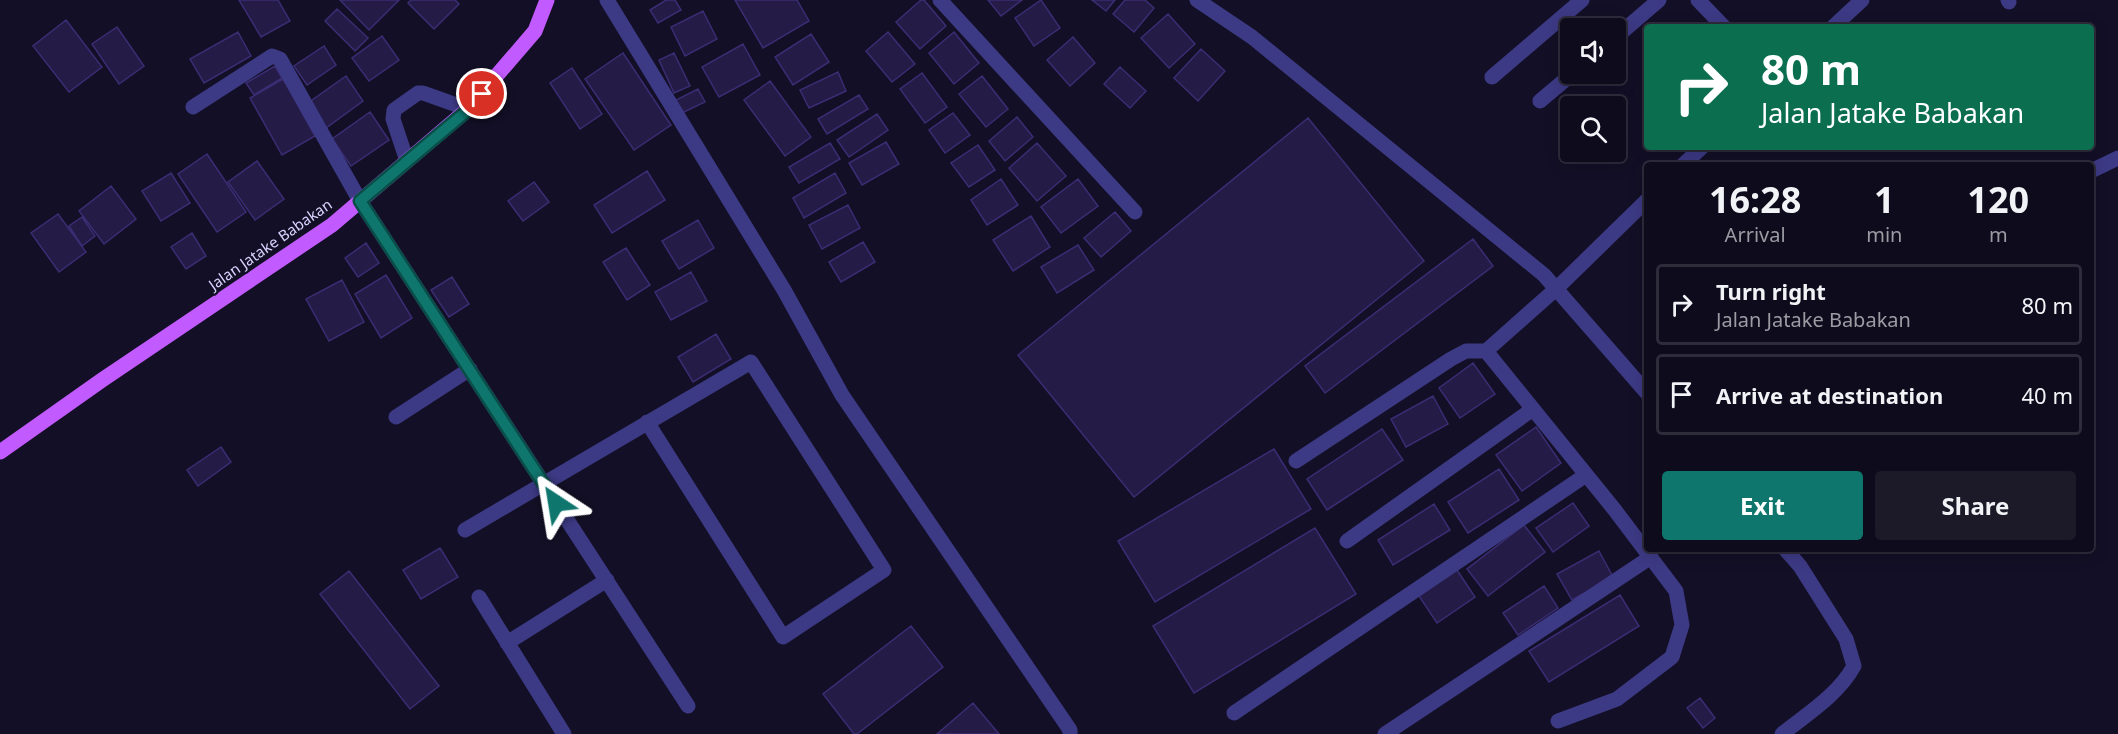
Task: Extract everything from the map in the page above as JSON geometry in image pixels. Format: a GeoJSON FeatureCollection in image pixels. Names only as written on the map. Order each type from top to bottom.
{"type":"FeatureCollection","features":[{"type":"Feature","properties":{"kind":"main road","name":"Jalan Jatake Babakan"},"geometry":{"type":"LineString","coordinates":[[0,452],[102,380],[332,225],[468,110],[535,31],[548,0]]}},
{"type":"Feature","properties":{"kind":"street"},"geometry":{"type":"LineString","coordinates":[[607,0],[784,290],[842,394],[1070,732]]}},
{"type":"Feature","properties":{"kind":"street"},"geometry":{"type":"LineString","coordinates":[[940,0],[1135,212]]}},
{"type":"Feature","properties":{"kind":"street"},"geometry":{"type":"LineString","coordinates":[[1197,0],[1252,37],[1544,276],[1644,390]]}},
{"type":"Feature","properties":{"kind":"street"},"geometry":{"type":"LineString","coordinates":[[1492,77],[1582,0]]}},
{"type":"Feature","properties":{"kind":"street"},"geometry":{"type":"LineString","coordinates":[[1626,28],[1659,0]]}},
{"type":"Feature","properties":{"kind":"street"},"geometry":{"type":"LineString","coordinates":[[1698,0],[1721,24]]}},
{"type":"Feature","properties":{"kind":"street"},"geometry":{"type":"LineString","coordinates":[[1836,24],[1862,0]]}},
{"type":"Feature","properties":{"kind":"street"},"geometry":{"type":"LineString","coordinates":[[193,107],[272,56],[280,59],[360,201],[688,706]]}},
{"type":"Feature","properties":{"kind":"street"},"geometry":{"type":"LineString","coordinates":[[1540,100],[1560,84]]}},
{"type":"Feature","properties":{"kind":"street"},"geometry":{"type":"LineString","coordinates":[[407,161],[393,119],[394,110],[418,93],[468,110]]}},
{"type":"Feature","properties":{"kind":"street"},"geometry":{"type":"LineString","coordinates":[[1686,162],[1699,150]]}},
{"type":"Feature","properties":{"kind":"street"},"geometry":{"type":"LineString","coordinates":[[2094,170],[2118,158]]}},
{"type":"Feature","properties":{"kind":"street"},"geometry":{"type":"LineString","coordinates":[[1296,461],[1451,359],[1466,351],[1486,351],[1644,204]]}},
{"type":"Feature","properties":{"kind":"street"},"geometry":{"type":"LineString","coordinates":[[1486,351],[1644,548]]}},
{"type":"Feature","properties":{"kind":"street"},"geometry":{"type":"LineString","coordinates":[[465,530],[647,422],[751,362],[884,570],[783,637],[647,422]]}},
{"type":"Feature","properties":{"kind":"street"},"geometry":{"type":"LineString","coordinates":[[396,417],[470,369]]}},
{"type":"Feature","properties":{"kind":"street"},"geometry":{"type":"LineString","coordinates":[[1347,541],[1533,409]]}},
{"type":"Feature","properties":{"kind":"street"},"geometry":{"type":"LineString","coordinates":[[1234,713],[1586,475]]}},
{"type":"Feature","properties":{"kind":"street"},"geometry":{"type":"LineString","coordinates":[[1558,721],[1617,699],[1672,657],[1682,625],[1676,591],[1647,552]]}},
{"type":"Feature","properties":{"kind":"street"},"geometry":{"type":"LineString","coordinates":[[1782,734],[1824,701],[1846,680],[1854,666],[1846,639],[1800,566],[1788,552]]}},
{"type":"Feature","properties":{"kind":"street"},"geometry":{"type":"LineString","coordinates":[[1385,734],[1651,557]]}},
{"type":"Feature","properties":{"kind":"street"},"geometry":{"type":"LineString","coordinates":[[507,643],[607,580]]}},
{"type":"Feature","properties":{"kind":"street"},"geometry":{"type":"LineString","coordinates":[[478,597],[564,734]]}},
{"type":"Feature","properties":{"kind":"building"},"geometry":{"type":"Polygon","coordinates":[[[239,0],[278,0],[290,21],[261,37],[239,0]]]}},
{"type":"Feature","properties":{"kind":"building"},"geometry":{"type":"Polygon","coordinates":[[[340,0],[399,0],[369,30],[340,0]]]}},
{"type":"Feature","properties":{"kind":"building"},"geometry":{"type":"Polygon","coordinates":[[[411,0],[455,0],[459,4],[434,29],[408,3],[411,0]]]}},
{"type":"Feature","properties":{"kind":"building"},"geometry":{"type":"Polygon","coordinates":[[[666,0],[675,0],[681,10],[658,23],[650,10],[666,0]]]}},
{"type":"Feature","properties":{"kind":"building"},"geometry":{"type":"Polygon","coordinates":[[[735,0],[797,0],[809,21],[763,48],[735,0]]]}},
{"type":"Feature","properties":{"kind":"building"},"geometry":{"type":"Polygon","coordinates":[[[921,0],[924,0],[946,26],[920,49],[896,22],[921,0]]]}},
{"type":"Feature","properties":{"kind":"building"},"geometry":{"type":"Polygon","coordinates":[[[988,0],[1022,0],[1001,16],[988,0]]]}},
{"type":"Feature","properties":{"kind":"building"},"geometry":{"type":"Polygon","coordinates":[[[1041,0],[1060,28],[1034,46],[1015,18],[1041,0]]]}},
{"type":"Feature","properties":{"kind":"building"},"geometry":{"type":"Polygon","coordinates":[[[1092,0],[1115,0],[1106,11],[1092,0]]]}},
{"type":"Feature","properties":{"kind":"building"},"geometry":{"type":"Polygon","coordinates":[[[1125,0],[1145,0],[1154,8],[1134,32],[1113,14],[1125,0]]]}},
{"type":"Feature","properties":{"kind":"building"},"geometry":{"type":"Polygon","coordinates":[[[337,9],[368,38],[355,51],[325,21],[337,9]]]}},
{"type":"Feature","properties":{"kind":"building"},"geometry":{"type":"Polygon","coordinates":[[[703,11],[717,39],[685,56],[671,27],[703,11]]]}},
{"type":"Feature","properties":{"kind":"building"},"geometry":{"type":"Polygon","coordinates":[[[1168,14],[1195,44],[1169,68],[1141,38],[1168,14]]]}},
{"type":"Feature","properties":{"kind":"building"},"geometry":{"type":"Polygon","coordinates":[[[66,20],[102,67],[69,92],[33,46],[66,20]]]}},
{"type":"Feature","properties":{"kind":"building"},"geometry":{"type":"Polygon","coordinates":[[[117,27],[144,66],[119,84],[92,44],[117,27]]]}},
{"type":"Feature","properties":{"kind":"building"},"geometry":{"type":"Polygon","coordinates":[[[238,32],[251,56],[204,83],[190,59],[238,32]]]}},
{"type":"Feature","properties":{"kind":"building"},"geometry":{"type":"Polygon","coordinates":[[[888,32],[915,64],[892,82],[866,51],[888,32]]]}},
{"type":"Feature","properties":{"kind":"building"},"geometry":{"type":"Polygon","coordinates":[[[954,32],[979,63],[954,84],[929,53],[954,32]]]}},
{"type":"Feature","properties":{"kind":"building"},"geometry":{"type":"Polygon","coordinates":[[[811,34],[829,62],[793,85],[775,57],[811,34]]]}},
{"type":"Feature","properties":{"kind":"building"},"geometry":{"type":"Polygon","coordinates":[[[382,36],[399,60],[369,81],[352,58],[382,36]]]}},
{"type":"Feature","properties":{"kind":"building"},"geometry":{"type":"Polygon","coordinates":[[[1073,37],[1095,63],[1070,86],[1047,60],[1073,37]]]}},
{"type":"Feature","properties":{"kind":"building"},"geometry":{"type":"Polygon","coordinates":[[[743,44],[760,75],[719,97],[702,67],[743,44]]]}},
{"type":"Feature","properties":{"kind":"building"},"geometry":{"type":"Polygon","coordinates":[[[324,46],[336,65],[307,85],[294,66],[324,46]]]}},
{"type":"Feature","properties":{"kind":"building"},"geometry":{"type":"Polygon","coordinates":[[[1201,49],[1225,71],[1198,101],[1174,78],[1201,49]]]}},
{"type":"Feature","properties":{"kind":"building"},"geometry":{"type":"Polygon","coordinates":[[[623,53],[671,125],[634,150],[585,79],[623,53]]]}},
{"type":"Feature","properties":{"kind":"building"},"geometry":{"type":"Polygon","coordinates":[[[674,53],[690,86],[674,93],[659,60],[674,53]]]}},
{"type":"Feature","properties":{"kind":"building"},"geometry":{"type":"Polygon","coordinates":[[[275,66],[282,78],[254,95],[246,83],[275,66]]]}},
{"type":"Feature","properties":{"kind":"building"},"geometry":{"type":"Polygon","coordinates":[[[1120,67],[1146,91],[1130,108],[1104,84],[1120,67]]]}},
{"type":"Feature","properties":{"kind":"building"},"geometry":{"type":"Polygon","coordinates":[[[572,68],[602,114],[580,129],[550,83],[572,68]]]}},
{"type":"Feature","properties":{"kind":"building"},"geometry":{"type":"Polygon","coordinates":[[[838,72],[846,91],[809,108],[800,90],[838,72]]]}},
{"type":"Feature","properties":{"kind":"building"},"geometry":{"type":"Polygon","coordinates":[[[922,73],[947,107],[925,123],[900,89],[922,73]]]}},
{"type":"Feature","properties":{"kind":"building"},"geometry":{"type":"Polygon","coordinates":[[[346,76],[363,101],[326,128],[308,103],[346,76]]]}},
{"type":"Feature","properties":{"kind":"building"},"geometry":{"type":"Polygon","coordinates":[[[982,76],[1008,109],[986,127],[959,94],[982,76]]]}},
{"type":"Feature","properties":{"kind":"building"},"geometry":{"type":"Polygon","coordinates":[[[283,79],[315,136],[282,155],[250,98],[283,79]]]}},
{"type":"Feature","properties":{"kind":"building"},"geometry":{"type":"Polygon","coordinates":[[[770,81],[811,137],[785,156],[744,100],[770,81]]]}},
{"type":"Feature","properties":{"kind":"building"},"geometry":{"type":"Polygon","coordinates":[[[698,89],[705,102],[682,113],[676,100],[698,89]]]}},
{"type":"Feature","properties":{"kind":"building"},"geometry":{"type":"Polygon","coordinates":[[[859,95],[868,109],[827,134],[818,119],[859,95]]]}},
{"type":"Feature","properties":{"kind":"building"},"geometry":{"type":"Polygon","coordinates":[[[370,112],[389,140],[351,166],[332,139],[370,112]]]}},
{"type":"Feature","properties":{"kind":"building"},"geometry":{"type":"Polygon","coordinates":[[[953,113],[970,135],[945,153],[929,130],[953,113]]]}},
{"type":"Feature","properties":{"kind":"building"},"geometry":{"type":"Polygon","coordinates":[[[877,114],[888,130],[849,157],[837,140],[877,114]]]}},
{"type":"Feature","properties":{"kind":"building"},"geometry":{"type":"Polygon","coordinates":[[[1017,117],[1033,137],[1005,161],[989,141],[1017,117]]]}},
{"type":"Feature","properties":{"kind":"building"},"geometry":{"type":"Polygon","coordinates":[[[1308,118],[1424,261],[1134,497],[1018,355],[1308,118]]]}},
{"type":"Feature","properties":{"kind":"building"},"geometry":{"type":"Polygon","coordinates":[[[886,142],[899,164],[862,185],[849,163],[886,142]]]}},
{"type":"Feature","properties":{"kind":"building"},"geometry":{"type":"Polygon","coordinates":[[[830,143],[840,159],[799,183],[789,167],[830,143]]]}},
{"type":"Feature","properties":{"kind":"building"},"geometry":{"type":"Polygon","coordinates":[[[1037,143],[1066,176],[1037,201],[1009,168],[1037,143]]]}},
{"type":"Feature","properties":{"kind":"building"},"geometry":{"type":"Polygon","coordinates":[[[978,145],[995,170],[969,187],[951,163],[978,145]]]}},
{"type":"Feature","properties":{"kind":"building"},"geometry":{"type":"Polygon","coordinates":[[[207,154],[246,212],[217,232],[178,174],[207,154]]]}},
{"type":"Feature","properties":{"kind":"building"},"geometry":{"type":"Polygon","coordinates":[[[257,161],[284,199],[255,220],[228,182],[257,161]]]}},
{"type":"Feature","properties":{"kind":"building"},"geometry":{"type":"Polygon","coordinates":[[[647,171],[665,200],[612,233],[594,205],[647,171]]]}},
{"type":"Feature","properties":{"kind":"building"},"geometry":{"type":"Polygon","coordinates":[[[171,173],[190,203],[161,221],[142,191],[171,173]]]}},
{"type":"Feature","properties":{"kind":"building"},"geometry":{"type":"Polygon","coordinates":[[[835,173],[846,193],[804,218],[793,198],[835,173]]]}},
{"type":"Feature","properties":{"kind":"building"},"geometry":{"type":"Polygon","coordinates":[[[1001,179],[1018,205],[987,225],[971,200],[1001,179]]]}},
{"type":"Feature","properties":{"kind":"building"},"geometry":{"type":"Polygon","coordinates":[[[1078,179],[1098,206],[1061,233],[1041,207],[1078,179]]]}},
{"type":"Feature","properties":{"kind":"building"},"geometry":{"type":"Polygon","coordinates":[[[534,182],[549,202],[523,221],[508,201],[534,182]]]}},
{"type":"Feature","properties":{"kind":"building"},"geometry":{"type":"Polygon","coordinates":[[[111,186],[136,219],[104,244],[79,211],[111,186]]]}},
{"type":"Feature","properties":{"kind":"building"},"geometry":{"type":"Polygon","coordinates":[[[848,205],[860,228],[822,249],[809,225],[848,205]]]}},
{"type":"Feature","properties":{"kind":"building"},"geometry":{"type":"Polygon","coordinates":[[[1115,212],[1131,231],[1101,257],[1084,238],[1115,212]]]}},
{"type":"Feature","properties":{"kind":"building"},"geometry":{"type":"Polygon","coordinates":[[[58,214],[86,252],[59,272],[31,233],[58,214]]]}},
{"type":"Feature","properties":{"kind":"building"},"geometry":{"type":"Polygon","coordinates":[[[1031,216],[1050,247],[1013,271],[993,240],[1031,216]]]}},
{"type":"Feature","properties":{"kind":"building"},"geometry":{"type":"Polygon","coordinates":[[[82,217],[95,236],[82,246],[69,226],[82,217]]]}},
{"type":"Feature","properties":{"kind":"building"},"geometry":{"type":"Polygon","coordinates":[[[698,220],[714,248],[679,269],[662,241],[698,220]]]}},
{"type":"Feature","properties":{"kind":"building"},"geometry":{"type":"Polygon","coordinates":[[[192,233],[206,256],[186,269],[171,247],[192,233]]]}},
{"type":"Feature","properties":{"kind":"building"},"geometry":{"type":"Polygon","coordinates":[[[1473,239],[1493,266],[1325,393],[1305,366],[1473,239]]]}},
{"type":"Feature","properties":{"kind":"building"},"geometry":{"type":"Polygon","coordinates":[[[863,242],[875,262],[841,282],[829,262],[863,242]]]}},
{"type":"Feature","properties":{"kind":"building"},"geometry":{"type":"Polygon","coordinates":[[[366,243],[379,263],[358,277],[345,258],[366,243]]]}},
{"type":"Feature","properties":{"kind":"building"},"geometry":{"type":"Polygon","coordinates":[[[1078,245],[1094,270],[1057,293],[1041,267],[1078,245]]]}},
{"type":"Feature","properties":{"kind":"building"},"geometry":{"type":"Polygon","coordinates":[[[626,248],[650,285],[627,300],[603,262],[626,248]]]}},
{"type":"Feature","properties":{"kind":"building"},"geometry":{"type":"Polygon","coordinates":[[[691,272],[707,301],[671,320],[655,292],[691,272]]]}},
{"type":"Feature","properties":{"kind":"building"},"geometry":{"type":"Polygon","coordinates":[[[386,275],[412,318],[381,338],[355,294],[386,275]]]}},
{"type":"Feature","properties":{"kind":"building"},"geometry":{"type":"Polygon","coordinates":[[[452,277],[469,304],[449,317],[431,290],[452,277]]]}},
{"type":"Feature","properties":{"kind":"building"},"geometry":{"type":"Polygon","coordinates":[[[342,280],[364,322],[329,341],[306,299],[342,280]]]}},
{"type":"Feature","properties":{"kind":"building"},"geometry":{"type":"Polygon","coordinates":[[[716,334],[731,359],[693,382],[678,357],[716,334]]]}},
{"type":"Feature","properties":{"kind":"building"},"geometry":{"type":"Polygon","coordinates":[[[1473,363],[1495,394],[1460,418],[1439,388],[1473,363]]]}},
{"type":"Feature","properties":{"kind":"building"},"geometry":{"type":"Polygon","coordinates":[[[1433,396],[1448,424],[1406,447],[1391,419],[1433,396]]]}},
{"type":"Feature","properties":{"kind":"building"},"geometry":{"type":"Polygon","coordinates":[[[1536,427],[1561,463],[1522,491],[1496,455],[1536,427]]]}},
{"type":"Feature","properties":{"kind":"building"},"geometry":{"type":"Polygon","coordinates":[[[1382,429],[1403,460],[1327,510],[1307,479],[1382,429]]]}},
{"type":"Feature","properties":{"kind":"building"},"geometry":{"type":"Polygon","coordinates":[[[221,447],[231,462],[198,486],[187,470],[221,447]]]}},
{"type":"Feature","properties":{"kind":"building"},"geometry":{"type":"Polygon","coordinates":[[[1274,449],[1311,509],[1155,602],[1118,541],[1274,449]]]}},
{"type":"Feature","properties":{"kind":"building"},"geometry":{"type":"Polygon","coordinates":[[[1499,469],[1519,500],[1468,533],[1448,502],[1499,469]]]}},
{"type":"Feature","properties":{"kind":"building"},"geometry":{"type":"Polygon","coordinates":[[[1573,503],[1589,526],[1553,552],[1536,528],[1573,503]]]}},
{"type":"Feature","properties":{"kind":"building"},"geometry":{"type":"Polygon","coordinates":[[[1434,504],[1450,530],[1393,565],[1378,540],[1434,504]]]}},
{"type":"Feature","properties":{"kind":"building"},"geometry":{"type":"Polygon","coordinates":[[[1524,525],[1545,552],[1488,596],[1467,569],[1524,525]]]}},
{"type":"Feature","properties":{"kind":"building"},"geometry":{"type":"Polygon","coordinates":[[[1315,528],[1356,594],[1194,693],[1153,626],[1315,528]]]}},
{"type":"Feature","properties":{"kind":"building"},"geometry":{"type":"Polygon","coordinates":[[[440,548],[458,577],[421,599],[403,570],[440,548]]]}},
{"type":"Feature","properties":{"kind":"building"},"geometry":{"type":"Polygon","coordinates":[[[1599,551],[1613,577],[1572,600],[1557,574],[1599,551]]]}},
{"type":"Feature","properties":{"kind":"building"},"geometry":{"type":"Polygon","coordinates":[[[1457,570],[1475,597],[1437,623],[1419,596],[1457,570]]]}},
{"type":"Feature","properties":{"kind":"building"},"geometry":{"type":"Polygon","coordinates":[[[349,571],[439,686],[410,709],[320,594],[349,571]]]}},
{"type":"Feature","properties":{"kind":"building"},"geometry":{"type":"Polygon","coordinates":[[[1544,586],[1558,608],[1518,635],[1503,613],[1544,586]]]}},
{"type":"Feature","properties":{"kind":"building"},"geometry":{"type":"Polygon","coordinates":[[[1620,595],[1639,626],[1549,682],[1529,651],[1620,595]]]}},
{"type":"Feature","properties":{"kind":"building"},"geometry":{"type":"Polygon","coordinates":[[[911,626],[943,667],[857,734],[854,734],[823,694],[911,626]]]}},
{"type":"Feature","properties":{"kind":"building"},"geometry":{"type":"Polygon","coordinates":[[[1700,698],[1715,718],[1703,728],[1687,708],[1700,698]]]}},
{"type":"Feature","properties":{"kind":"building"},"geometry":{"type":"Polygon","coordinates":[[[973,703],[999,734],[937,734],[973,703]]]}},
{"type":"Feature","properties":{"kind":"route"},"geometry":{"type":"LineString","coordinates":[[482,94],[468,110],[360,201],[556,503]]}}]}
